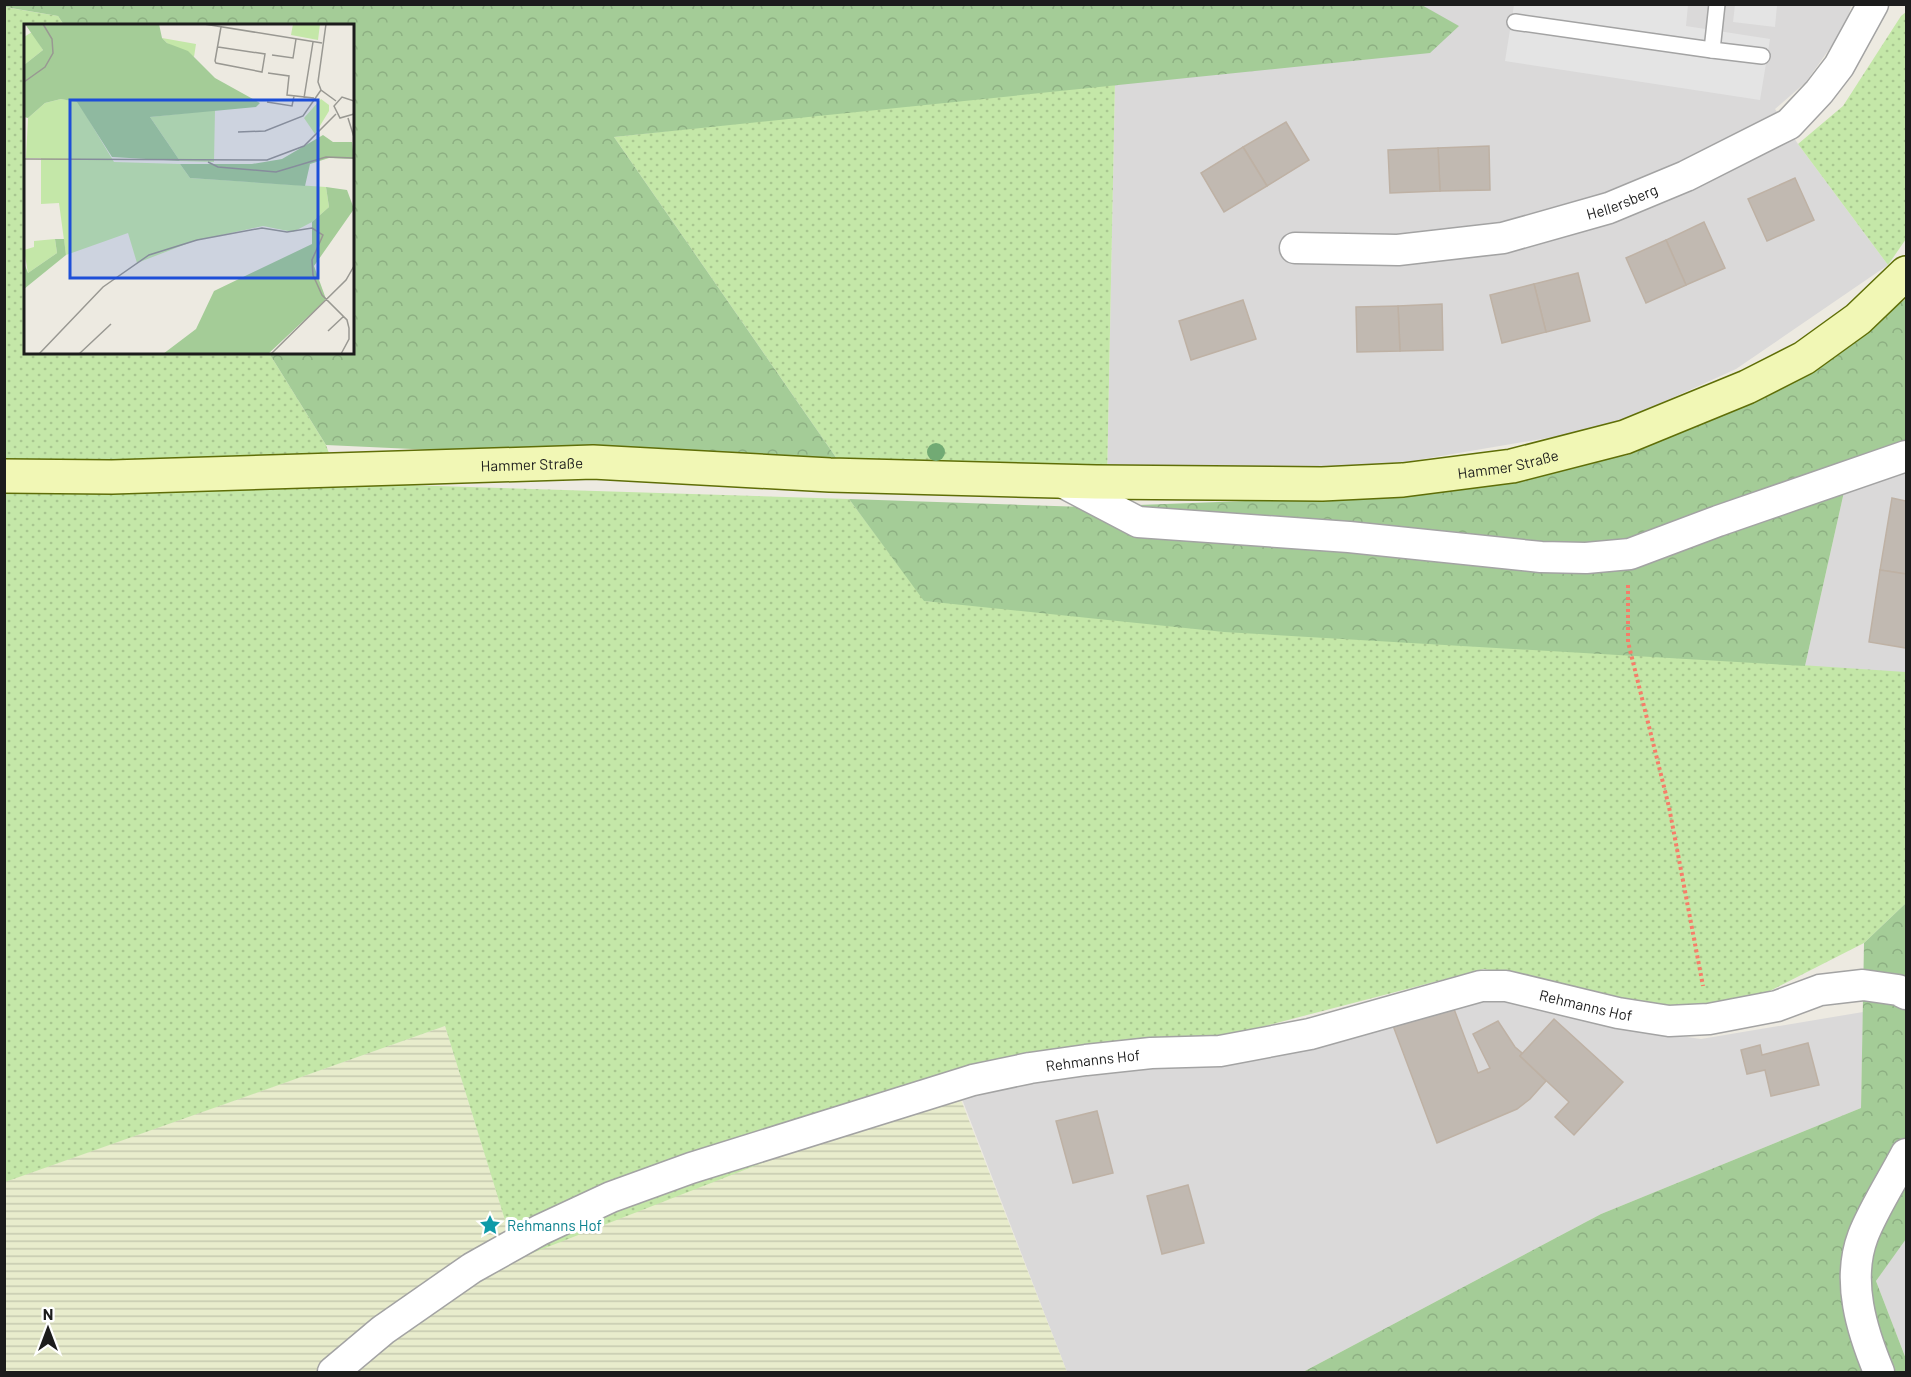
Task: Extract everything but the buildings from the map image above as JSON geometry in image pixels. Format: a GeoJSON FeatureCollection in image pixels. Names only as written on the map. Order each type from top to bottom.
{"type":"FeatureCollection","features":[{"type":"Feature","properties":{"kind":"main road","name":"Hammer Straße"},"geometry":{"type":"LineString","coordinates":[[4,476],[112,477],[593,462],[830,475],[1060,481],[1322,484],[1403,480],[1512,466],[1625,437],[1747,387],[1804,358],[1858,319],[1906,273]]}},
{"type":"Feature","properties":{"kind":"street","name":"Hellersberg"},"geometry":{"type":"LineString","coordinates":[[1295,248],[1398,250],[1503,238],[1620,203],[1686,176],[1789,124],[1819,92],[1839,66],[1873,4]]}},
{"type":"Feature","properties":{"kind":"street","name":"Hammer Straße"},"geometry":{"type":"LineString","coordinates":[[1060,481],[1138,522],[1349,537],[1541,557],[1586,558],[1630,554],[1906,456]]}},
{"type":"Feature","properties":{"kind":"street","name":"Rehmanns Hof"},"geometry":{"type":"LineString","coordinates":[[333,1372],[383,1330],[472,1268],[540,1230],[611,1197],[691,1168],[973,1080],[1030,1068],[1086,1060],[1231,1049],[1310,1034],[1481,986],[1506,986],[1618,1013],[1670,1021],[1709,1019],[1777,1006],[1820,990],[1863,985],[1898,990],[1906,994]]}},
{"type":"Feature","properties":{"kind":"street"},"geometry":{"type":"LineString","coordinates":[[1879,1372],[1869,1348],[1857,1304],[1856,1270],[1863,1237],[1906,1154]]}},
{"type":"Feature","properties":{"kind":"lane"},"geometry":{"type":"LineString","coordinates":[[1712,50],[1717,4]]}},
{"type":"Feature","properties":{"kind":"lane"},"geometry":{"type":"LineString","coordinates":[[1515,22],[1762,56]]}},
{"type":"Feature","properties":{"kind":"path"},"geometry":{"type":"LineString","coordinates":[[1630,554],[1628,642],[1669,807],[1709,1019]]}},
{"type":"Feature","properties":{"kind":"shaded area"},"geometry":{"type":"Polygon","coordinates":[[[1420,5],[1851,5],[1847,24],[1806,82],[1775,109],[1798,144],[1888,265],[1736,369],[1606,428],[1394,464],[1107,481],[1115,81],[1458,26],[1420,5]]]}},
{"type":"Feature","properties":{"kind":"shaded area"},"geometry":{"type":"Polygon","coordinates":[[[1514,5],[1688,5],[1686,26],[1770,39],[1760,100],[1505,61],[1514,5]]]}},
{"type":"Feature","properties":{"kind":"shaded area"},"geometry":{"type":"Polygon","coordinates":[[[1735,5],[1777,5],[1775,27],[1733,22],[1735,5]]]}},
{"type":"Feature","properties":{"kind":"shaded area"},"geometry":{"type":"Polygon","coordinates":[[[1906,473],[1906,673],[1805,666],[1844,492],[1906,473]]]}},
{"type":"Feature","properties":{"kind":"shaded area"},"geometry":{"type":"Polygon","coordinates":[[[1502,995],[1604,1025],[1701,1039],[1863,1012],[1861,1108],[1601,1214],[1303,1372],[1067,1372],[957,1086],[1502,995]]]}},
{"type":"Feature","properties":{"kind":"shaded area"},"geometry":{"type":"Polygon","coordinates":[[[1906,1238],[1906,1359],[1876,1281],[1906,1238]]]}},
{"type":"Feature","properties":{"kind":"green space"},"geometry":{"type":"Polygon","coordinates":[[[1420,4],[1459,26],[1430,53],[614,137],[844,469],[326,445],[270,354],[354,354],[354,24],[63,24],[58,16],[4,5],[1420,4]]]}},
{"type":"Feature","properties":{"kind":"green space"},"geometry":{"type":"Polygon","coordinates":[[[4,7],[58,16],[63,24],[24,24],[24,354],[270,354],[326,445],[340,483],[849,499],[925,601],[1511,646],[1906,672],[1906,903],[1864,943],[1713,1020],[1484,969],[1211,1040],[956,1087],[517,1259],[445,1026],[5,1182],[4,7]]]}},
{"type":"Feature","properties":{"kind":"green space"},"geometry":{"type":"Polygon","coordinates":[[[1906,12],[1906,239],[1888,265],[1798,144],[1843,106],[1901,16],[1906,12]]]}},
{"type":"Feature","properties":{"kind":"green space"},"geometry":{"type":"Polygon","coordinates":[[[1115,81],[1107,481],[844,469],[614,137],[1115,81]]]}},
{"type":"Feature","properties":{"kind":"green space"},"geometry":{"type":"Polygon","coordinates":[[[1906,299],[1906,473],[1844,492],[1805,666],[1224,632],[924,601],[849,499],[1085,507],[1401,495],[1628,455],[1864,329],[1906,299]]]}},
{"type":"Feature","properties":{"kind":"green space"},"geometry":{"type":"Polygon","coordinates":[[[1906,903],[1906,1239],[1876,1281],[1906,1359],[1906,1372],[1303,1372],[1601,1214],[1861,1108],[1864,943],[1906,903]]]}},
{"type":"Feature","properties":{"kind":"green space"},"geometry":{"type":"Polygon","coordinates":[[[445,1026],[517,1258],[956,1087],[1067,1372],[5,1372],[4,1182],[445,1026]]]}},
{"type":"Feature","properties":{"kind":"place","name":"Rehmanns Hof"},"geometry":{"type":"Point","coordinates":[490,1225]}}]}
